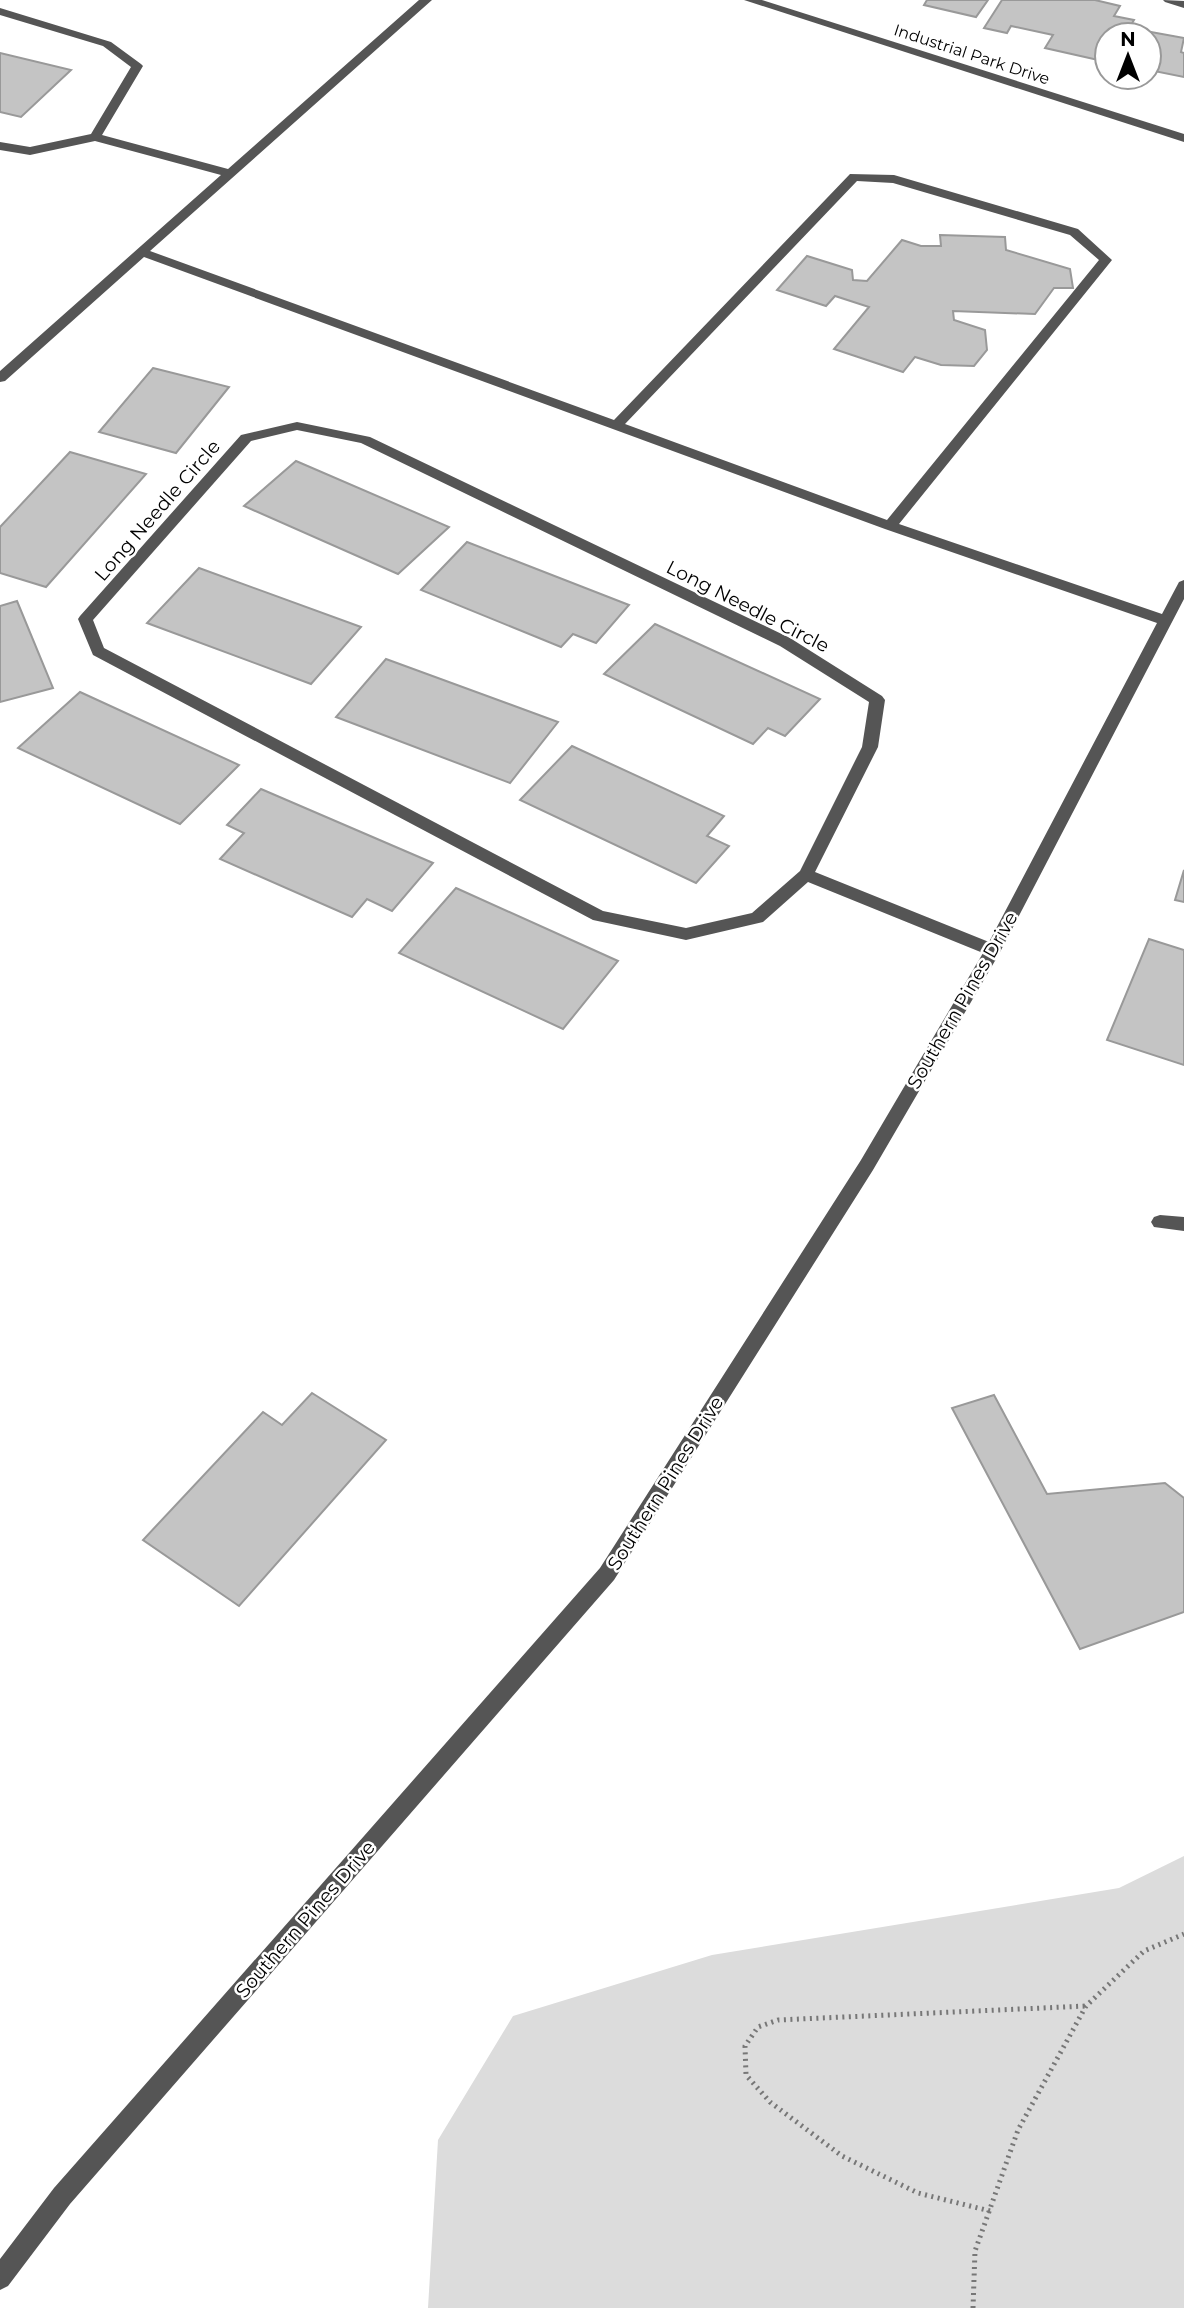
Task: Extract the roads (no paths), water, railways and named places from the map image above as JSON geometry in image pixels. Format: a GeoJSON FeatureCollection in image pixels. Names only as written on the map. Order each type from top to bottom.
{"type":"FeatureCollection","features":[{"type":"Feature","properties":{"kind":"street"},"geometry":{"type":"LineString","coordinates":[[0,378],[426,0]]}},
{"type":"Feature","properties":{"kind":"street","name":"Industrial Park Drive"},"geometry":{"type":"LineString","coordinates":[[750,0],[1184,138]]}},
{"type":"Feature","properties":{"kind":"street"},"geometry":{"type":"LineString","coordinates":[[1169,0],[1184,5]]}},
{"type":"Feature","properties":{"kind":"street"},"geometry":{"type":"LineString","coordinates":[[0,11],[107,44],[137,66],[95,137]]}},
{"type":"Feature","properties":{"kind":"street"},"geometry":{"type":"LineString","coordinates":[[0,146],[30,151],[95,137],[228,173]]}},
{"type":"Feature","properties":{"kind":"street"},"geometry":{"type":"LineString","coordinates":[[616,426],[853,177],[894,178],[1074,232],[1106,260],[890,526]]}},
{"type":"Feature","properties":{"kind":"street"},"geometry":{"type":"LineString","coordinates":[[141,252],[890,526],[1165,620]]}},
{"type":"Feature","properties":{"kind":"street","name":"Long Needle Circle"},"geometry":{"type":"LineString","coordinates":[[297,426],[365,440],[785,642],[877,700],[870,747],[806,875],[757,918],[686,934],[599,916],[98,651],[85,620],[246,438],[297,426]]}},
{"type":"Feature","properties":{"kind":"street","name":"Southern Pines Drive"},"geometry":{"type":"LineString","coordinates":[[0,2278],[62,2196],[607,1574],[867,1165],[993,950],[1184,585]]}},
{"type":"Feature","properties":{"kind":"street"},"geometry":{"type":"LineString","coordinates":[[806,875],[993,950]]}},
{"type":"Feature","properties":{"kind":"street"},"geometry":{"type":"LineString","coordinates":[[1160,1222],[1184,1224]]}}]}
